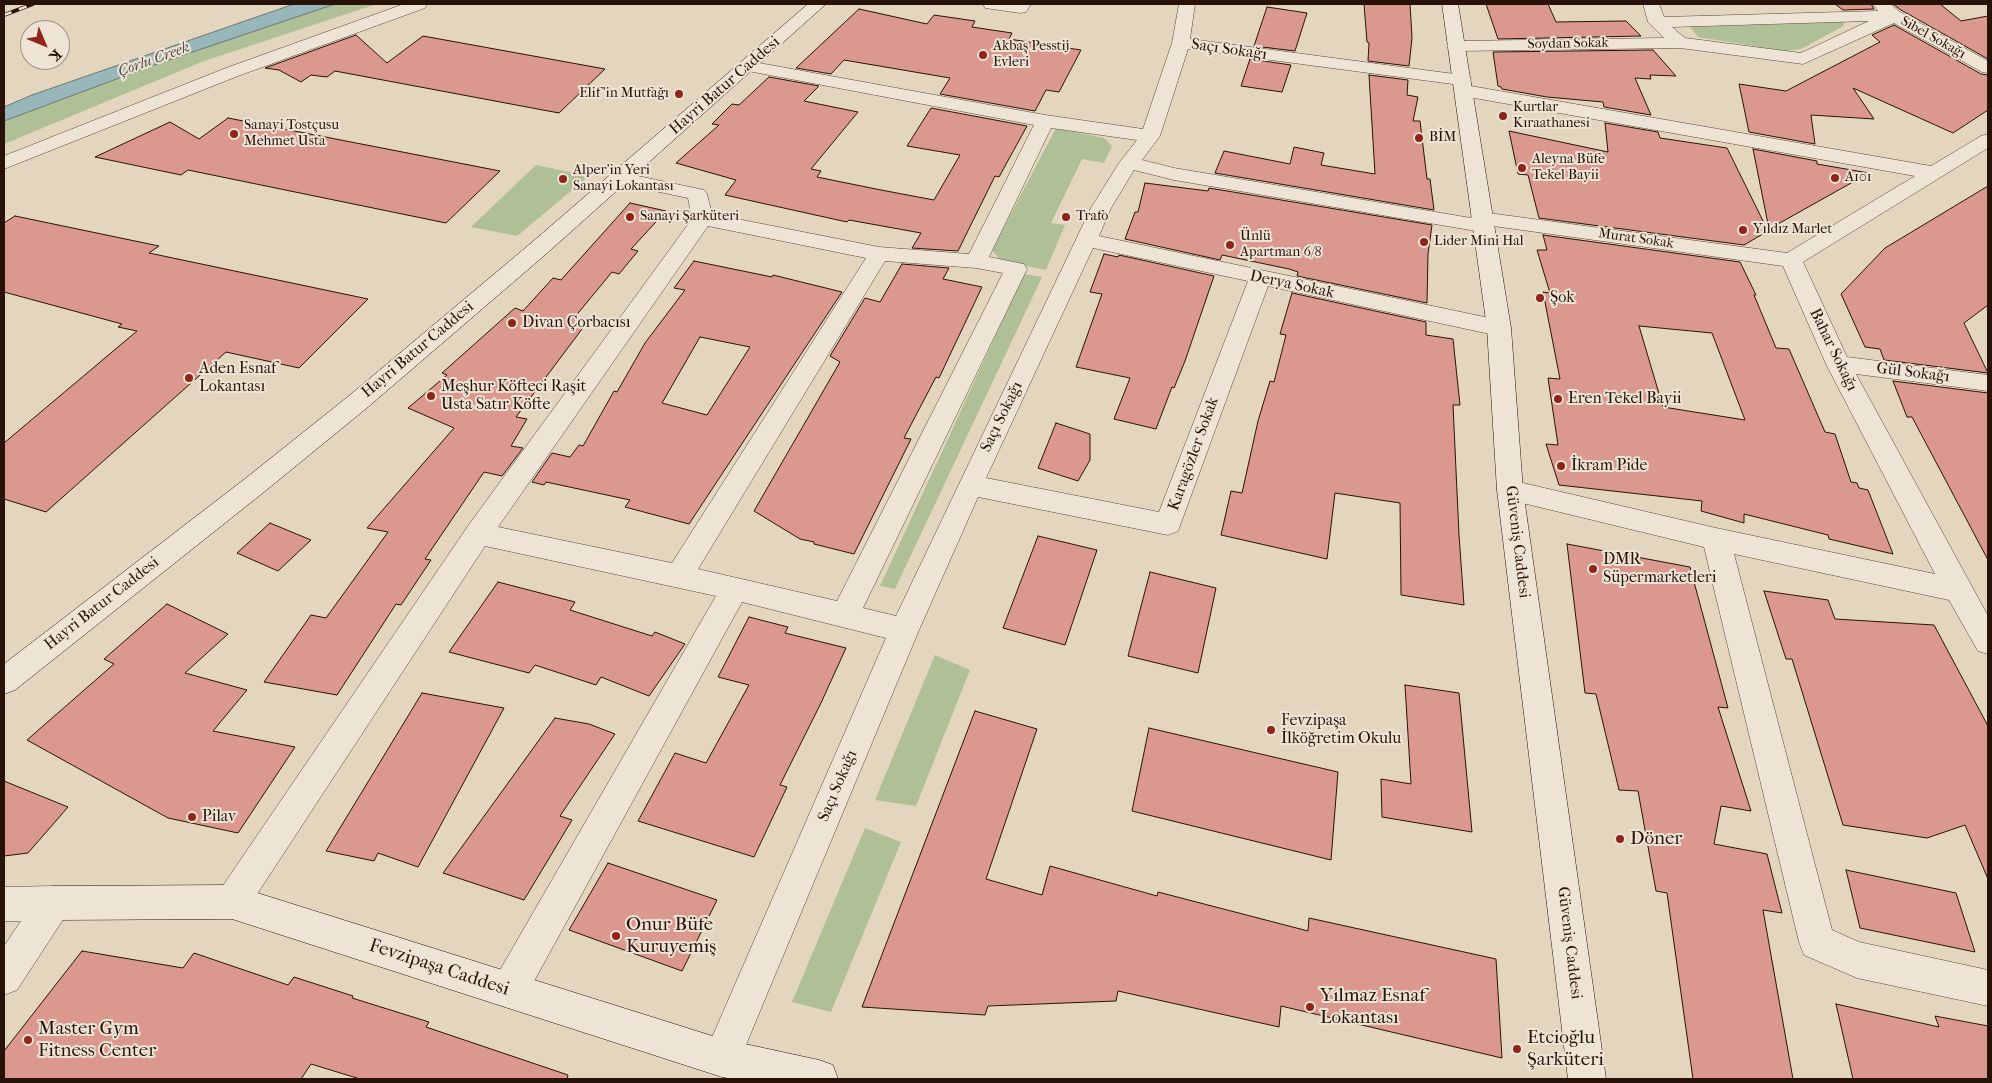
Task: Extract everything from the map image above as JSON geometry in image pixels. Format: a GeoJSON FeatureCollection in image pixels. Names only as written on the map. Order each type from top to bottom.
{"type":"FeatureCollection","features":[{"type":"Feature","properties":{"kind":"street"},"geometry":{"type":"LineString","coordinates":[[4,163],[240,69],[419,4]]}},
{"type":"Feature","properties":{"kind":"street","name":"Hayri Batur Caddesi"},"geometry":{"type":"LineString","coordinates":[[4,681],[256,485],[359,401],[818,4]]}},
{"type":"Feature","properties":{"kind":"street"},"geometry":{"type":"LineString","coordinates":[[991,4],[1020,8],[1023,4]]}},
{"type":"Feature","properties":{"kind":"street"},"geometry":{"type":"LineString","coordinates":[[1180,43],[1188,4]]}},
{"type":"Feature","properties":{"kind":"street","name":"Güveniş Caddesi"},"geometry":{"type":"LineString","coordinates":[[1450,4],[1499,328],[1510,490],[1587,1079]]}},
{"type":"Feature","properties":{"kind":"street"},"geometry":{"type":"LineString","coordinates":[[1651,4],[1656,22],[1680,43]]}},
{"type":"Feature","properties":{"kind":"street","name":"Sibel Sokağı"},"geometry":{"type":"LineString","coordinates":[[1880,4],[1894,16],[1988,68]]}},
{"type":"Feature","properties":{"kind":"street"},"geometry":{"type":"LineString","coordinates":[[1656,22],[1894,16]]}},
{"type":"Feature","properties":{"kind":"street","name":"Soydan Sokak"},"geometry":{"type":"LineString","coordinates":[[1456,46],[1680,43],[1803,59],[1894,16]]}},
{"type":"Feature","properties":{"kind":"street","name":"Saçı Sokağı"},"geometry":{"type":"LineString","coordinates":[[722,1058],[904,630],[970,485],[1101,208],[1129,163],[1150,136],[1180,43],[1434,78],[1462,85],[1935,173]]}},
{"type":"Feature","properties":{"kind":"street"},"geometry":{"type":"LineString","coordinates":[[748,66],[1045,121],[1150,136]]}},
{"type":"Feature","properties":{"kind":"street"},"geometry":{"type":"LineString","coordinates":[[976,260],[1045,121]]}},
{"type":"Feature","properties":{"kind":"street"},"geometry":{"type":"LineString","coordinates":[[1791,260],[1935,173],[1982,151]]}},
{"type":"Feature","properties":{"kind":"street","name":"Murat Sokak"},"geometry":{"type":"LineString","coordinates":[[1129,163],[1174,174],[1482,222],[1791,260]]}},
{"type":"Feature","properties":{"kind":"street"},"geometry":{"type":"LineString","coordinates":[[232,902],[478,534],[703,220],[697,194],[619,178]]}},
{"type":"Feature","properties":{"kind":"street"},"geometry":{"type":"LineString","coordinates":[[703,220],[879,254],[976,260],[1016,269],[845,615]]}},
{"type":"Feature","properties":{"kind":"street","name":"Derya Sokak"},"geometry":{"type":"LineString","coordinates":[[1087,240],[1499,328]]}},
{"type":"Feature","properties":{"kind":"street"},"geometry":{"type":"LineString","coordinates":[[679,576],[879,254]]}},
{"type":"Feature","properties":{"kind":"street","name":"Bahar Sokağı"},"geometry":{"type":"LineString","coordinates":[[1791,260],[1838,364],[1958,590],[1988,642]]}},
{"type":"Feature","properties":{"kind":"street","name":"Karagözler Sokak"},"geometry":{"type":"LineString","coordinates":[[970,485],[1168,524],[1260,278]]}},
{"type":"Feature","properties":{"kind":"street","name":"Gül Sokağı"},"geometry":{"type":"LineString","coordinates":[[1838,364],[1988,383]]}},
{"type":"Feature","properties":{"kind":"street"},"geometry":{"type":"LineString","coordinates":[[1510,490],[1716,539],[1958,590]]}},
{"type":"Feature","properties":{"kind":"street"},"geometry":{"type":"LineString","coordinates":[[478,534],[679,576],[904,630]]}},
{"type":"Feature","properties":{"kind":"street"},"geometry":{"type":"LineString","coordinates":[[1716,539],[1817,942],[1857,960],[1988,988]]}},
{"type":"Feature","properties":{"kind":"street"},"geometry":{"type":"LineString","coordinates":[[509,990],[735,589]]}},
{"type":"Feature","properties":{"kind":"street","name":"Fevzipaşa Caddesi"},"geometry":{"type":"LineString","coordinates":[[4,904],[232,902],[722,1058],[818,1079]]}},
{"type":"Feature","properties":{"kind":"street"},"geometry":{"type":"LineString","coordinates":[[4,977],[54,903]]}},
{"type":"Feature","properties":{"kind":"green space"},"geometry":{"type":"Polygon","coordinates":[[[335,4],[377,4],[204,61],[4,144],[4,121],[154,65],[335,4]]]}},
{"type":"Feature","properties":{"kind":"green space"},"geometry":{"type":"Polygon","coordinates":[[[1845,22],[1842,27],[1801,49],[1785,51],[1698,37],[1690,27],[1845,22]]]}},
{"type":"Feature","properties":{"kind":"green space"},"geometry":{"type":"Polygon","coordinates":[[[1056,128],[1104,138],[1112,146],[1104,163],[1082,159],[1051,223],[1065,225],[1046,270],[1001,261],[992,250],[1056,128]]]}},
{"type":"Feature","properties":{"kind":"green space"},"geometry":{"type":"Polygon","coordinates":[[[536,165],[589,176],[517,236],[471,227],[536,165]]]}},
{"type":"Feature","properties":{"kind":"green space"},"geometry":{"type":"Polygon","coordinates":[[[1024,274],[1042,277],[895,589],[880,586],[1024,274]]]}},
{"type":"Feature","properties":{"kind":"green space"},"geometry":{"type":"Polygon","coordinates":[[[935,655],[970,670],[916,806],[875,800],[935,655]]]}},
{"type":"Feature","properties":{"kind":"green space"},"geometry":{"type":"Polygon","coordinates":[[[865,828],[901,842],[831,1012],[792,1002],[865,828]]]}},
{"type":"Feature","properties":{"kind":"water","name":"Çorlu Creek"},"geometry":{"type":"Polygon","coordinates":[[[294,4],[335,4],[154,65],[4,121],[4,107],[32,95],[294,4]]]}},
{"type":"Feature","properties":{"kind":"building"},"geometry":{"type":"Polygon","coordinates":[[[1364,4],[1410,4],[1412,38],[1409,66],[1368,61],[1369,43],[1367,42],[1364,4]]]}},
{"type":"Feature","properties":{"kind":"building"},"geometry":{"type":"Polygon","coordinates":[[[1486,4],[1548,4],[1556,22],[1626,21],[1641,36],[1498,39],[1486,4]]]}},
{"type":"Feature","properties":{"kind":"building"},"geometry":{"type":"Polygon","coordinates":[[[1835,4],[1871,4],[1874,9],[1843,10],[1835,4]]]}},
{"type":"Feature","properties":{"kind":"building"},"geometry":{"type":"Polygon","coordinates":[[[1893,4],[1940,4],[1961,21],[1988,16],[1988,59],[1901,10],[1893,4]]]}},
{"type":"Feature","properties":{"kind":"building"},"geometry":{"type":"Polygon","coordinates":[[[1267,7],[1307,13],[1295,51],[1254,46],[1267,7]]]}},
{"type":"Feature","properties":{"kind":"building"},"geometry":{"type":"Polygon","coordinates":[[[859,9],[927,24],[934,15],[975,21],[972,27],[1012,33],[1009,39],[1081,50],[1059,92],[1046,90],[1035,111],[940,94],[950,78],[844,60],[831,74],[796,68],[859,9]]]}},
{"type":"Feature","properties":{"kind":"building"},"geometry":{"type":"Polygon","coordinates":[[[1894,25],[1981,74],[1988,75],[1988,110],[1953,133],[1853,88],[1874,119],[1811,115],[1815,144],[1749,132],[1739,84],[1786,91],[1880,42],[1872,35],[1894,25]]]}},
{"type":"Feature","properties":{"kind":"building"},"geometry":{"type":"Polygon","coordinates":[[[356,35],[387,63],[423,36],[605,69],[559,113],[335,71],[327,77],[311,75],[301,82],[279,70],[265,68],[356,35]]]}},
{"type":"Feature","properties":{"kind":"building"},"geometry":{"type":"Polygon","coordinates":[[[1653,50],[1676,76],[1650,75],[1651,79],[1635,78],[1651,115],[1604,107],[1603,102],[1547,97],[1502,89],[1498,86],[1493,52],[1653,50]]]}},
{"type":"Feature","properties":{"kind":"building"},"geometry":{"type":"Polygon","coordinates":[[[1250,59],[1291,65],[1282,92],[1241,86],[1250,59]]]}},
{"type":"Feature","properties":{"kind":"building"},"geometry":{"type":"Polygon","coordinates":[[[1369,75],[1408,80],[1407,95],[1418,97],[1413,121],[1420,121],[1427,179],[1430,179],[1434,210],[1215,173],[1224,151],[1290,164],[1294,147],[1324,153],[1321,165],[1375,174],[1369,75]]]}},
{"type":"Feature","properties":{"kind":"building"},"geometry":{"type":"Polygon","coordinates":[[[769,77],[819,86],[804,101],[858,112],[811,169],[821,171],[817,177],[881,190],[934,200],[960,155],[907,146],[931,108],[1027,126],[999,177],[995,176],[958,251],[912,248],[921,233],[849,220],[847,222],[725,195],[736,180],[676,163],[719,125],[712,124],[732,104],[739,105],[769,77]]]}},
{"type":"Feature","properties":{"kind":"building"},"geometry":{"type":"Polygon","coordinates":[[[228,118],[500,171],[446,223],[188,170],[181,175],[95,157],[170,122],[199,139],[228,118]]]}},
{"type":"Feature","properties":{"kind":"building"},"geometry":{"type":"Polygon","coordinates":[[[1605,123],[1658,132],[1660,138],[1727,148],[1768,231],[1744,245],[1539,218],[1528,175],[1518,174],[1509,131],[1608,152],[1605,123]]]}},
{"type":"Feature","properties":{"kind":"building"},"geometry":{"type":"Polygon","coordinates":[[[1753,149],[1817,161],[1817,164],[1869,173],[1769,229],[1753,149]]]}},
{"type":"Feature","properties":{"kind":"building"},"geometry":{"type":"Polygon","coordinates":[[[1145,183],[1208,191],[1209,188],[1432,225],[1428,254],[1427,303],[1297,276],[1298,272],[1289,269],[1222,255],[1220,260],[1125,239],[1135,212],[1138,212],[1145,183]]]}},
{"type":"Feature","properties":{"kind":"building"},"geometry":{"type":"Polygon","coordinates":[[[1988,186],[1988,305],[1964,323],[1988,373],[1884,360],[1880,349],[1865,347],[1841,294],[1885,248],[1988,186]]]}},
{"type":"Feature","properties":{"kind":"building"},"geometry":{"type":"Polygon","coordinates":[[[630,203],[666,211],[631,249],[638,251],[619,274],[612,272],[574,318],[588,321],[516,417],[527,419],[511,446],[523,448],[502,476],[484,472],[425,559],[431,560],[401,605],[396,604],[337,695],[264,682],[311,615],[326,618],[388,532],[367,528],[454,428],[408,408],[447,375],[442,373],[515,308],[523,311],[553,278],[561,280],[630,203]]]}},
{"type":"Feature","properties":{"kind":"building"},"geometry":{"type":"Polygon","coordinates":[[[15,216],[159,246],[149,253],[368,299],[299,368],[226,352],[46,512],[4,499],[4,443],[137,331],[118,327],[122,324],[4,292],[4,223],[15,216]]]}},
{"type":"Feature","properties":{"kind":"building"},"geometry":{"type":"Polygon","coordinates":[[[1543,235],[1740,262],[1756,295],[1754,295],[1776,348],[1789,349],[1825,432],[1835,434],[1851,482],[1857,483],[1859,488],[1868,490],[1893,554],[1829,539],[1828,535],[1744,514],[1744,523],[1701,511],[1702,501],[1559,485],[1546,444],[1558,445],[1548,378],[1560,379],[1543,292],[1550,293],[1537,250],[1547,250],[1543,235]],[[1639,326],[1663,407],[1745,420],[1712,333],[1639,326]]]}},
{"type":"Feature","properties":{"kind":"building"},"geometry":{"type":"Polygon","coordinates":[[[1104,254],[1118,257],[1119,255],[1214,276],[1185,361],[1174,388],[1172,387],[1156,429],[1114,419],[1130,378],[1076,367],[1102,294],[1090,292],[1104,254]]]}},
{"type":"Feature","properties":{"kind":"building"},"geometry":{"type":"Polygon","coordinates":[[[694,261],[772,277],[773,275],[842,292],[689,524],[625,507],[630,500],[546,482],[544,485],[532,482],[552,453],[570,457],[579,445],[583,446],[614,391],[617,392],[645,343],[685,290],[674,288],[694,261]],[[700,337],[662,403],[707,415],[750,347],[700,337]]]}},
{"type":"Feature","properties":{"kind":"building"},"geometry":{"type":"Polygon","coordinates":[[[902,264],[949,268],[943,279],[982,287],[939,378],[936,377],[904,438],[911,439],[854,554],[800,539],[754,511],[840,362],[830,356],[865,298],[880,302],[902,264]]]}},
{"type":"Feature","properties":{"kind":"building"},"geometry":{"type":"Polygon","coordinates":[[[1292,293],[1426,322],[1426,335],[1453,339],[1460,405],[1453,405],[1464,605],[1401,595],[1400,503],[1335,493],[1327,559],[1221,535],[1231,491],[1242,493],[1258,421],[1270,381],[1274,382],[1286,335],[1280,334],[1292,293]]]}},
{"type":"Feature","properties":{"kind":"building"},"geometry":{"type":"Polygon","coordinates":[[[1893,381],[1988,393],[1988,560],[1912,417],[1907,417],[1893,381]]]}},
{"type":"Feature","properties":{"kind":"building"},"geometry":{"type":"Polygon","coordinates":[[[1056,423],[1090,434],[1090,460],[1078,481],[1038,468],[1056,423]]]}},
{"type":"Feature","properties":{"kind":"building"},"geometry":{"type":"Polygon","coordinates":[[[270,523],[311,540],[278,571],[237,553],[270,523]]]}},
{"type":"Feature","properties":{"kind":"building"},"geometry":{"type":"Polygon","coordinates":[[[1038,536],[1097,550],[1065,645],[1003,628],[1038,536]]]}},
{"type":"Feature","properties":{"kind":"building"},"geometry":{"type":"Polygon","coordinates":[[[1567,544],[1690,567],[1728,708],[1718,707],[1751,811],[1721,806],[1714,844],[1767,854],[1782,913],[1763,910],[1793,1079],[1693,1079],[1667,893],[1656,891],[1638,791],[1619,790],[1596,694],[1585,693],[1567,544]]]}},
{"type":"Feature","properties":{"kind":"building"},"geometry":{"type":"Polygon","coordinates":[[[1150,572],[1216,588],[1198,673],[1128,656],[1150,572]]]}},
{"type":"Feature","properties":{"kind":"building"},"geometry":{"type":"Polygon","coordinates":[[[498,582],[575,602],[570,610],[652,636],[655,632],[685,644],[649,696],[601,677],[596,685],[535,665],[529,673],[449,652],[498,582]]]}},
{"type":"Feature","properties":{"kind":"building"},"geometry":{"type":"Polygon","coordinates":[[[1764,591],[1828,600],[1835,619],[1934,625],[1988,726],[1988,879],[1965,825],[1927,838],[1843,825],[1792,659],[1786,659],[1764,591]]]}},
{"type":"Feature","properties":{"kind":"building"},"geometry":{"type":"Polygon","coordinates":[[[167,604],[228,634],[185,673],[247,690],[213,731],[295,747],[238,833],[168,818],[27,740],[114,664],[104,659],[167,604]]]}},
{"type":"Feature","properties":{"kind":"building"},"geometry":{"type":"Polygon","coordinates":[[[749,617],[788,627],[785,633],[846,648],[780,785],[787,787],[754,857],[638,821],[675,753],[706,763],[749,685],[718,677],[749,617]]]}},
{"type":"Feature","properties":{"kind":"building"},"geometry":{"type":"Polygon","coordinates":[[[1405,685],[1459,693],[1472,832],[1382,817],[1381,779],[1411,784],[1405,685]]]}},
{"type":"Feature","properties":{"kind":"building"},"geometry":{"type":"Polygon","coordinates":[[[422,693],[504,708],[418,867],[378,853],[374,861],[326,851],[422,693]]]}},
{"type":"Feature","properties":{"kind":"building"},"geometry":{"type":"Polygon","coordinates":[[[975,711],[1037,729],[986,879],[1042,895],[1050,866],[1157,896],[1158,892],[1308,931],[1309,918],[1496,959],[1502,1058],[1281,1006],[1279,1027],[1118,991],[1116,1001],[988,1006],[985,1015],[862,1007],[975,711]]]}},
{"type":"Feature","properties":{"kind":"building"},"geometry":{"type":"Polygon","coordinates":[[[555,718],[589,724],[615,734],[560,816],[572,820],[524,900],[443,873],[555,718]]]}},
{"type":"Feature","properties":{"kind":"building"},"geometry":{"type":"Polygon","coordinates":[[[1149,728],[1338,772],[1331,860],[1132,811],[1149,728]]]}},
{"type":"Feature","properties":{"kind":"building"},"geometry":{"type":"Polygon","coordinates":[[[4,781],[68,807],[28,853],[4,856],[4,781]]]}},
{"type":"Feature","properties":{"kind":"building"},"geometry":{"type":"Polygon","coordinates":[[[608,863],[717,900],[682,971],[569,930],[608,863]]]}},
{"type":"Feature","properties":{"kind":"building"},"geometry":{"type":"Polygon","coordinates":[[[1846,870],[1956,893],[1975,952],[1860,928],[1846,870]]]}},
{"type":"Feature","properties":{"kind":"building"},"geometry":{"type":"Polygon","coordinates":[[[82,951],[183,968],[194,953],[288,985],[294,977],[353,996],[352,998],[429,1022],[426,1027],[568,1075],[567,1079],[360,1079],[311,1064],[301,1079],[4,1079],[4,1051],[82,951]]]}},
{"type":"Feature","properties":{"kind":"building"},"geometry":{"type":"Polygon","coordinates":[[[1836,1004],[1939,1027],[1935,1016],[1988,1026],[1988,1079],[1853,1079],[1836,1004]]]}},
{"type":"Feature","properties":{"kind":"railway"},"geometry":{"type":"LineString","coordinates":[[4,15],[33,4]]}},
{"type":"Feature","properties":{"kind":"place","name":"Akbaş Pesstij Evleri"},"geometry":{"type":"Point","coordinates":[983,55]}},
{"type":"Feature","properties":{"kind":"place","name":"Elif'in Mutfağı"},"geometry":{"type":"Point","coordinates":[679,94]}},
{"type":"Feature","properties":{"kind":"place","name":"Kurtlar Kıraathanesi"},"geometry":{"type":"Point","coordinates":[1503,116]}},
{"type":"Feature","properties":{"kind":"place","name":"Sanayi Tostçusu Mehmet Usta"},"geometry":{"type":"Point","coordinates":[234,134]}},
{"type":"Feature","properties":{"kind":"place","name":"BİM"},"geometry":{"type":"Point","coordinates":[1419,138]}},
{"type":"Feature","properties":{"kind":"place","name":"Aleyna Büfe Tekel Bayii"},"geometry":{"type":"Point","coordinates":[1522,168]}},
{"type":"Feature","properties":{"kind":"place","name":"A101"},"geometry":{"type":"Point","coordinates":[1835,178]}},
{"type":"Feature","properties":{"kind":"place","name":"Alper'in Yeri Sanayi Lokantası"},"geometry":{"type":"Point","coordinates":[563,179]}},
{"type":"Feature","properties":{"kind":"place","name":"Sanayi Şarküteri"},"geometry":{"type":"Point","coordinates":[630,217]}},
{"type":"Feature","properties":{"kind":"place","name":"Trafo"},"geometry":{"type":"Point","coordinates":[1066,217]}},
{"type":"Feature","properties":{"kind":"place","name":"Yıldız Marlet"},"geometry":{"type":"Point","coordinates":[1743,230]}},
{"type":"Feature","properties":{"kind":"place","name":"Lider Mini Hal"},"geometry":{"type":"Point","coordinates":[1424,242]}},
{"type":"Feature","properties":{"kind":"place","name":"Ünlü Apartman 6/8"},"geometry":{"type":"Point","coordinates":[1230,245]}},
{"type":"Feature","properties":{"kind":"place","name":"Şok"},"geometry":{"type":"Point","coordinates":[1540,298]}},
{"type":"Feature","properties":{"kind":"place","name":"Divan Çorbacısı"},"geometry":{"type":"Point","coordinates":[512,323]}},
{"type":"Feature","properties":{"kind":"place","name":"Aden Esnaf Lokantası"},"geometry":{"type":"Point","coordinates":[189,378]}},
{"type":"Feature","properties":{"kind":"place","name":"Meşhur Köfteci Raşit Usta Satır Köfte"},"geometry":{"type":"Point","coordinates":[431,396]}},
{"type":"Feature","properties":{"kind":"place","name":"Eren Tekel Bayii"},"geometry":{"type":"Point","coordinates":[1558,399]}},
{"type":"Feature","properties":{"kind":"place","name":"İkram Pide"},"geometry":{"type":"Point","coordinates":[1561,466]}},
{"type":"Feature","properties":{"kind":"place","name":"DMR Süpermarketleri"},"geometry":{"type":"Point","coordinates":[1593,569]}},
{"type":"Feature","properties":{"kind":"place","name":"Fevzipaşa İlköğretim Okulu"},"geometry":{"type":"Point","coordinates":[1271,730]}},
{"type":"Feature","properties":{"kind":"place","name":"Pilav"},"geometry":{"type":"Point","coordinates":[192,817]}},
{"type":"Feature","properties":{"kind":"place","name":"Döner"},"geometry":{"type":"Point","coordinates":[1620,839]}},
{"type":"Feature","properties":{"kind":"place","name":"Onur Büfe Kuruyemiş"},"geometry":{"type":"Point","coordinates":[616,936]}},
{"type":"Feature","properties":{"kind":"place","name":"Yılmaz Esnaf Lokantası"},"geometry":{"type":"Point","coordinates":[1310,1007]}},
{"type":"Feature","properties":{"kind":"place","name":"Master Gym Fitness Center"},"geometry":{"type":"Point","coordinates":[28,1040]}},
{"type":"Feature","properties":{"kind":"place","name":"Etcioğlu Şarküteri"},"geometry":{"type":"Point","coordinates":[1517,1049]}}]}
